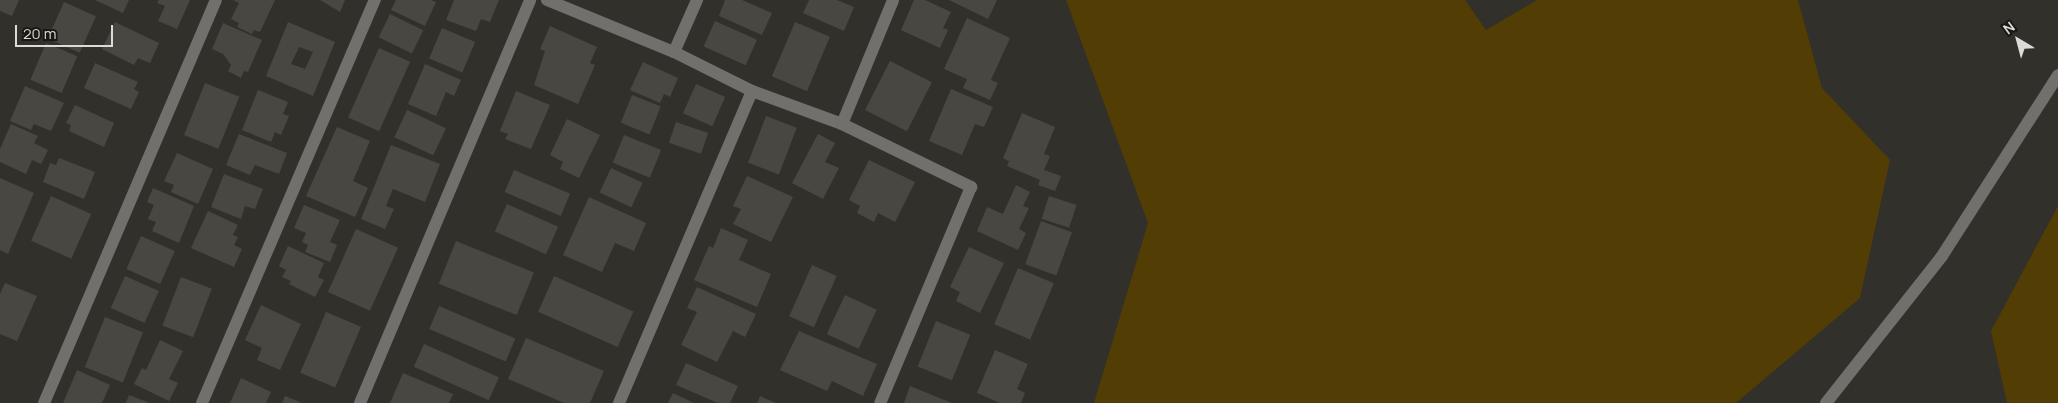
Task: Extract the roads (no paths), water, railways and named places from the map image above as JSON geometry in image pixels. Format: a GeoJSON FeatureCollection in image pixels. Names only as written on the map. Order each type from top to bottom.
{"type":"FeatureCollection","features":[{"type":"Feature","properties":{"kind":"street"},"geometry":{"type":"LineString","coordinates":[[44,403],[216,0]]}},
{"type":"Feature","properties":{"kind":"street"},"geometry":{"type":"LineString","coordinates":[[202,403],[374,0]]}},
{"type":"Feature","properties":{"kind":"street"},"geometry":{"type":"LineString","coordinates":[[360,403],[530,0]]}},
{"type":"Feature","properties":{"kind":"street"},"geometry":{"type":"LineString","coordinates":[[547,0],[674,52],[752,91],[842,124],[971,188],[880,403]]}},
{"type":"Feature","properties":{"kind":"street"},"geometry":{"type":"LineString","coordinates":[[674,52],[697,0]]}},
{"type":"Feature","properties":{"kind":"street"},"geometry":{"type":"LineString","coordinates":[[842,124],[893,0]]}},
{"type":"Feature","properties":{"kind":"street"},"geometry":{"type":"LineString","coordinates":[[1826,403],[1942,256],[2058,75]]}},
{"type":"Feature","properties":{"kind":"street"},"geometry":{"type":"LineString","coordinates":[[619,403],[752,91]]}}]}
